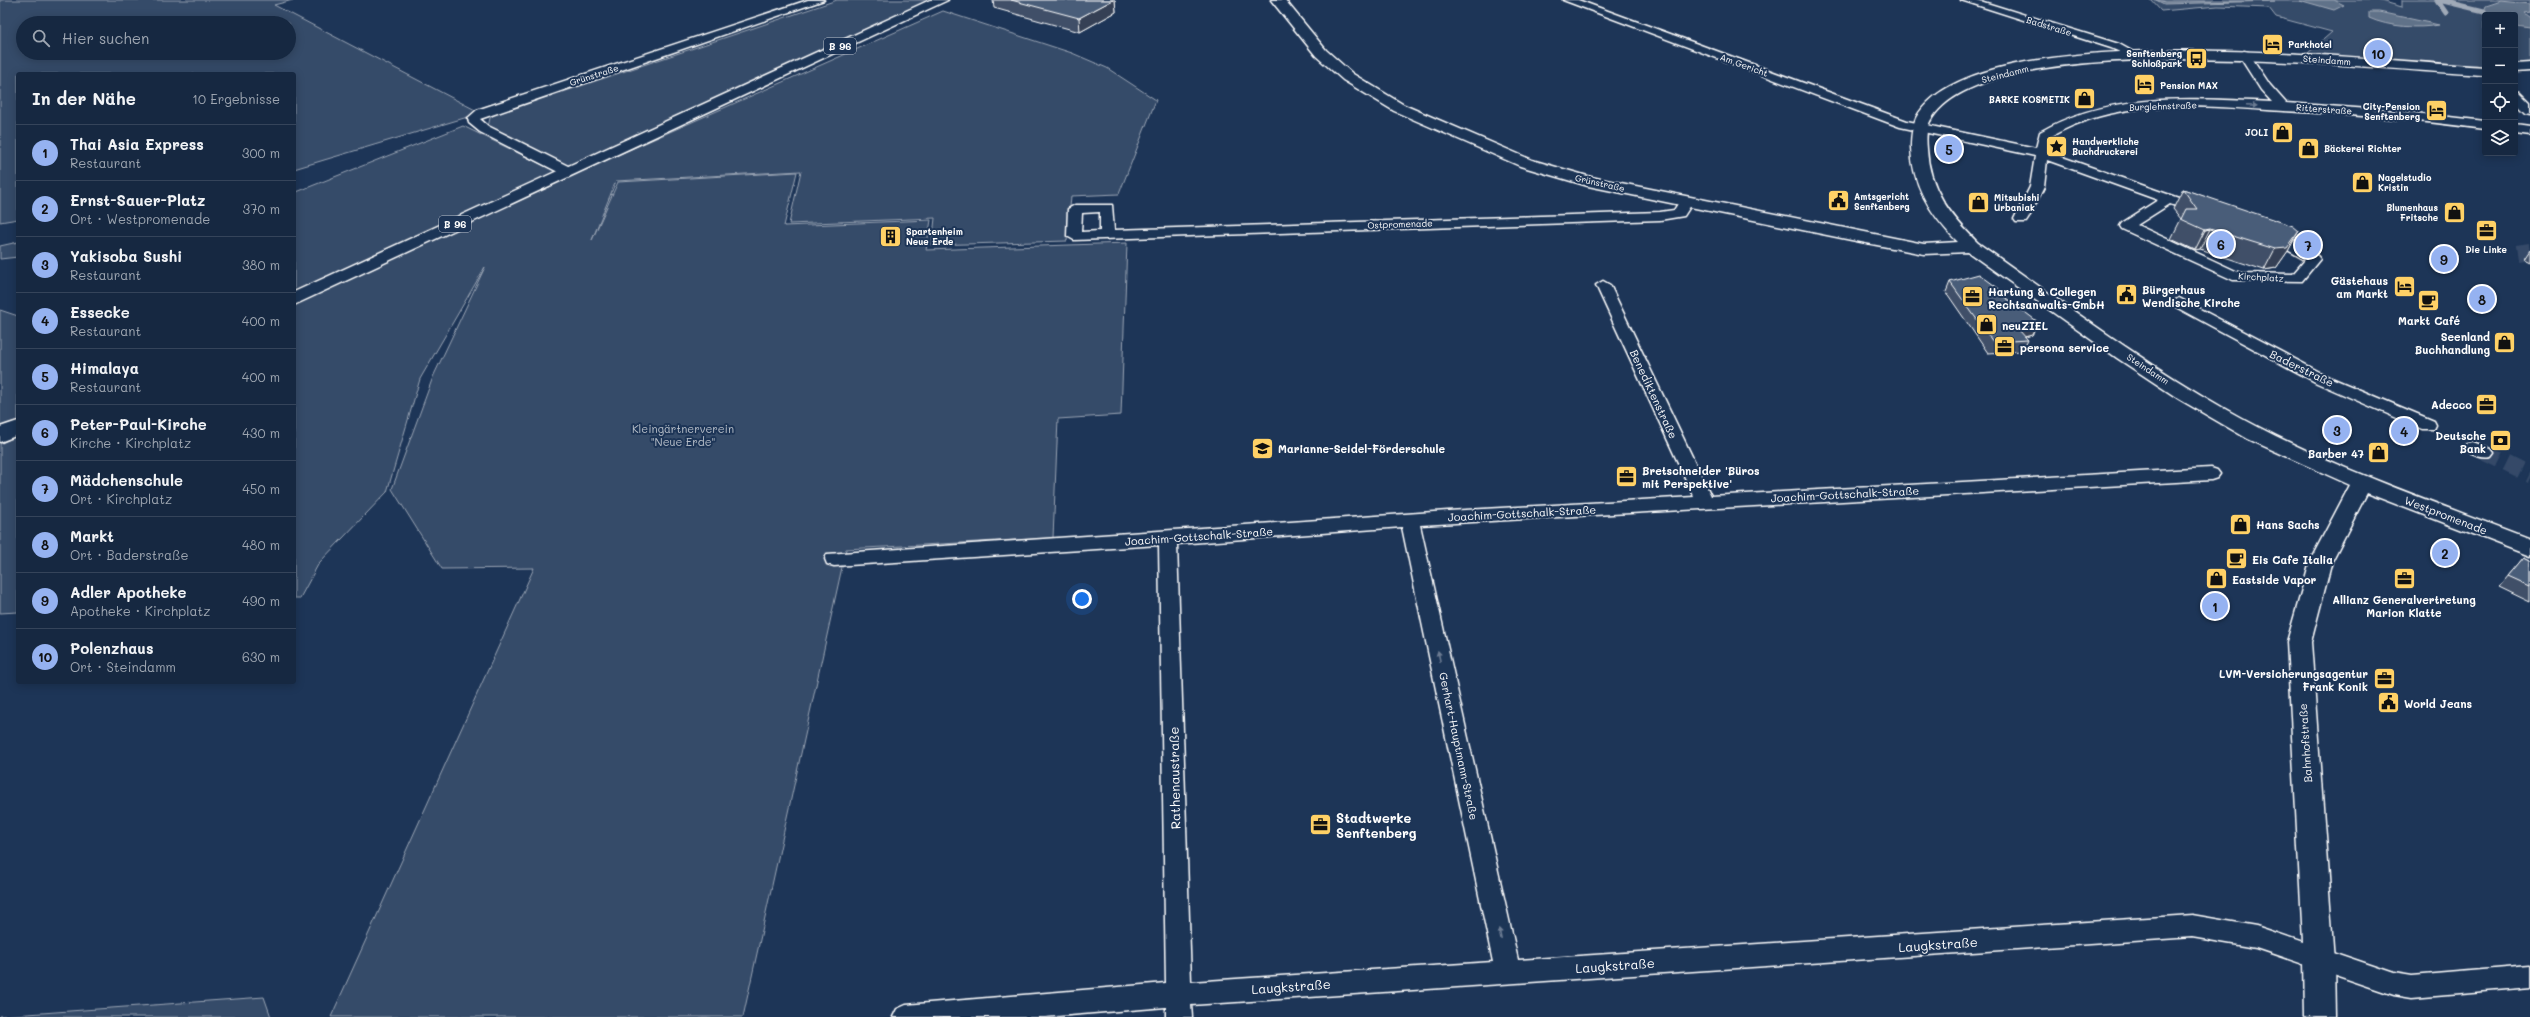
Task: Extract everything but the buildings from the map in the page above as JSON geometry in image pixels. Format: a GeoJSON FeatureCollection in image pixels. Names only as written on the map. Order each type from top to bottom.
{"type":"FeatureCollection","features":[{"type":"Feature","properties":{"kind":"main road","name":"B 96"},"geometry":{"type":"LineString","coordinates":[[296,298],[567,171],[941,0]]}},
{"type":"Feature","properties":{"kind":"main road","name":"Grünstraße"},"geometry":{"type":"LineString","coordinates":[[1278,0],[1320,53],[1348,77],[1399,108],[1526,163],[1588,181],[1924,249],[1972,247]]}},
{"type":"Feature","properties":{"kind":"main road","name":"Steindamm"},"geometry":{"type":"LineString","coordinates":[[2362,482],[2308,459],[2219,414],[2111,344],[1972,247],[1946,222],[1933,202],[1919,160],[1920,128],[1925,116],[1936,104],[1967,85],[1988,76],[2073,59],[2131,54],[2244,54],[2482,71]]}},
{"type":"Feature","properties":{"kind":"main road"},"geometry":{"type":"LineString","coordinates":[[2518,68],[2530,67]]}},
{"type":"Feature","properties":{"kind":"main road"},"geometry":{"type":"LineString","coordinates":[[0,436],[16,428]]}},
{"type":"Feature","properties":{"kind":"main road","name":"Westpromenade"},"geometry":{"type":"LineString","coordinates":[[2362,482],[2530,548]]}},
{"type":"Feature","properties":{"kind":"main road","name":"Bahnhofstraße"},"geometry":{"type":"LineString","coordinates":[[2320,1017],[2319,960],[2299,642],[2321,561],[2362,482]]}},
{"type":"Feature","properties":{"kind":"street","name":"Grünstraße"},"geometry":{"type":"LineString","coordinates":[[567,171],[484,129],[475,123],[474,118],[488,110],[819,0]]}},
{"type":"Feature","properties":{"kind":"street","name":"Am Gericht"},"geometry":{"type":"LineString","coordinates":[[1568,0],[1904,124],[1920,128]]}},
{"type":"Feature","properties":{"kind":"street","name":"Badstraße"},"geometry":{"type":"LineString","coordinates":[[1966,0],[2115,46],[2131,54]]}},
{"type":"Feature","properties":{"kind":"street"},"geometry":{"type":"LineString","coordinates":[[2244,54],[2265,87],[2283,107]]}},
{"type":"Feature","properties":{"kind":"street"},"geometry":{"type":"LineString","coordinates":[[2518,98],[2530,110]]}},
{"type":"Feature","properties":{"kind":"street","name":"Burglehnstraße"},"geometry":{"type":"LineString","coordinates":[[2021,219],[2037,186],[2040,153],[2044,135],[2056,125],[2127,106],[2221,104],[2283,107]]}},
{"type":"Feature","properties":{"kind":"street","name":"Ritterstraße"},"geometry":{"type":"LineString","coordinates":[[2283,107],[2410,116],[2482,125]]}},
{"type":"Feature","properties":{"kind":"street"},"geometry":{"type":"LineString","coordinates":[[1920,128],[2040,153],[2213,216]]}},
{"type":"Feature","properties":{"kind":"street"},"geometry":{"type":"LineString","coordinates":[[2518,129],[2530,131]]}},
{"type":"Feature","properties":{"kind":"street","name":"Kirchplatz"},"geometry":{"type":"LineString","coordinates":[[2168,199],[2127,226],[2238,277],[2297,278],[2314,259],[2288,242],[2258,232]]}},
{"type":"Feature","properties":{"kind":"street","name":"Ostpromenade"},"geometry":{"type":"LineString","coordinates":[[1107,234],[1660,216],[1679,213],[1686,202]]}},
{"type":"Feature","properties":{"kind":"street","name":"Benediktenstraße"},"geometry":{"type":"LineString","coordinates":[[1603,285],[1705,502]]}},
{"type":"Feature","properties":{"kind":"street","name":"Baderstraße"},"geometry":{"type":"LineString","coordinates":[[2179,303],[2323,380],[2428,425]]}},
{"type":"Feature","properties":{"kind":"street","name":"Joachim-Gottschalk-Straße"},"geometry":{"type":"LineString","coordinates":[[834,559],[1168,538],[1410,520],[2211,474]]}},
{"type":"Feature","properties":{"kind":"street","name":"Gerhart-Hauptmann-Straße"},"geometry":{"type":"LineString","coordinates":[[1410,520],[1508,972]]}},
{"type":"Feature","properties":{"kind":"street","name":"Rathenaustraße"},"geometry":{"type":"LineString","coordinates":[[1168,538],[1179,1006]]}},
{"type":"Feature","properties":{"kind":"street","name":"Laugkstraße"},"geometry":{"type":"LineString","coordinates":[[906,1017],[1179,1006],[1508,972],[2192,926],[2256,937],[2383,981],[2412,987],[2530,977]]}},
{"type":"Feature","properties":{"kind":"green space"},"geometry":{"type":"Polygon","coordinates":[[[0,0],[293,0],[274,5],[295,16],[16,16],[16,60],[296,60],[296,16],[481,113],[296,168],[296,72],[16,72],[16,219],[0,222],[0,0]]]}},
{"type":"Feature","properties":{"kind":"green space"},"geometry":{"type":"Polygon","coordinates":[[[837,0],[936,0],[567,167],[488,127],[490,118],[502,109],[560,90],[563,92],[837,0]]]}},
{"type":"Feature","properties":{"kind":"green space"},"geometry":{"type":"Polygon","coordinates":[[[2151,0],[2377,0],[2402,7],[2402,0],[2530,0],[2530,63],[2518,65],[2518,12],[2482,12],[2482,67],[2313,56],[2308,53],[2332,32],[2276,17],[2269,8],[2218,6],[2161,11],[2151,0]]]}},
{"type":"Feature","properties":{"kind":"green space","name":"Kleingärtnerverein \"Neue Erde\""},"geometry":{"type":"Polygon","coordinates":[[[943,11],[1072,53],[1107,68],[1156,100],[1119,194],[1071,196],[1067,241],[932,245],[935,218],[789,224],[801,171],[616,181],[592,240],[618,182],[797,172],[784,226],[931,220],[926,250],[1127,243],[1121,415],[1058,419],[1053,538],[846,549],[743,1017],[331,1017],[534,568],[442,569],[392,489],[433,377],[485,267],[420,379],[387,492],[319,563],[300,598],[296,598],[296,303],[455,227],[943,11]]]}},
{"type":"Feature","properties":{"kind":"green space"},"geometry":{"type":"Polygon","coordinates":[[[463,126],[557,172],[296,293],[296,192],[463,126]]]}},
{"type":"Feature","properties":{"kind":"green space"},"geometry":{"type":"Polygon","coordinates":[[[16,242],[16,257],[0,259],[0,246],[16,242]]]}},
{"type":"Feature","properties":{"kind":"green space"},"geometry":{"type":"Polygon","coordinates":[[[0,310],[16,315],[16,424],[0,431],[0,310]]]}},
{"type":"Feature","properties":{"kind":"green space"},"geometry":{"type":"Polygon","coordinates":[[[16,436],[16,612],[0,613],[0,444],[16,436]]]}},
{"type":"Feature","properties":{"kind":"green space"},"geometry":{"type":"Polygon","coordinates":[[[264,997],[271,1017],[0,1017],[0,1016],[264,997]]]}},
{"type":"Feature","properties":{"kind":"shaded area"},"geometry":{"type":"Polygon","coordinates":[[[2156,0],[2166,2],[2275,1],[2164,4],[2156,0]]]}},
{"type":"Feature","properties":{"kind":"shaded area"},"geometry":{"type":"Polygon","coordinates":[[[2299,0],[2334,0],[2344,5],[2334,10],[2299,0]]]}},
{"type":"Feature","properties":{"kind":"shaded area"},"geometry":{"type":"Polygon","coordinates":[[[2501,1],[2530,4],[2530,12],[2524,13],[2530,18],[2530,27],[2518,25],[2518,12],[2485,12],[2486,6],[2501,1]]]}},
{"type":"Feature","properties":{"kind":"shaded area"},"geometry":{"type":"Polygon","coordinates":[[[2369,12],[2379,12],[2439,25],[2413,27],[2394,25],[2369,18],[2369,12]]]}},
{"type":"Feature","properties":{"kind":"waterway"},"geometry":{"type":"LineString","coordinates":[[2437,0],[2446,13]]}},
{"type":"Feature","properties":{"kind":"waterway"},"geometry":{"type":"LineString","coordinates":[[2439,0],[2484,11]]}},
{"type":"Feature","properties":{"kind":"tunnel"},"geometry":{"type":"LineString","coordinates":[[2517,253],[2530,251]]}},
{"type":"Feature","properties":{"kind":"tunnel"},"geometry":{"type":"LineString","coordinates":[[2485,453],[2530,475]]}},
{"type":"Feature","properties":{"kind":"place","name":"Parkhotel"},"geometry":{"type":"Point","coordinates":[2272,44]}},
{"type":"Feature","properties":{"kind":"place","name":"Polenzhaus"},"geometry":{"type":"Point","coordinates":[2378,53]}},
{"type":"Feature","properties":{"kind":"place","name":"Senftenberg Schloßpark"},"geometry":{"type":"Point","coordinates":[2197,58]}},
{"type":"Feature","properties":{"kind":"place","name":"Pension MAX"},"geometry":{"type":"Point","coordinates":[2145,85]}},
{"type":"Feature","properties":{"kind":"place","name":"BARKE KOSMETIK"},"geometry":{"type":"Point","coordinates":[2085,99]}},
{"type":"Feature","properties":{"kind":"place","name":"City-Pension Senftenberg"},"geometry":{"type":"Point","coordinates":[2436,111]}},
{"type":"Feature","properties":{"kind":"place","name":"JOLI"},"geometry":{"type":"Point","coordinates":[2283,132]}},
{"type":"Feature","properties":{"kind":"place","name":"Handwerkliche Buchdruckerei"},"geometry":{"type":"Point","coordinates":[2056,146]}},
{"type":"Feature","properties":{"kind":"place","name":"Bäckerei Richter"},"geometry":{"type":"Point","coordinates":[2308,148]}},
{"type":"Feature","properties":{"kind":"place","name":"Himalaya"},"geometry":{"type":"Point","coordinates":[1949,149]}},
{"type":"Feature","properties":{"kind":"place","name":"Nagelstudio Kristin"},"geometry":{"type":"Point","coordinates":[2363,182]}},
{"type":"Feature","properties":{"kind":"place","name":"Amtsgericht Senftenberg"},"geometry":{"type":"Point","coordinates":[1839,201]}},
{"type":"Feature","properties":{"kind":"place","name":"Mitsubishi Urbaniak"},"geometry":{"type":"Point","coordinates":[1979,202]}},
{"type":"Feature","properties":{"kind":"place","name":"Blumenhaus Fritsche"},"geometry":{"type":"Point","coordinates":[2454,212]}},
{"type":"Feature","properties":{"kind":"place","name":"Die Linke"},"geometry":{"type":"Point","coordinates":[2486,230]}},
{"type":"Feature","properties":{"kind":"place","name":"Spartenheim Neue Erde"},"geometry":{"type":"Point","coordinates":[890,236]}},
{"type":"Feature","properties":{"kind":"place","name":"Peter-Paul-Kirche"},"geometry":{"type":"Point","coordinates":[2221,244]}},
{"type":"Feature","properties":{"kind":"place","name":"Mädchenschule"},"geometry":{"type":"Point","coordinates":[2308,245]}},
{"type":"Feature","properties":{"kind":"place","name":"Adler Apotheke"},"geometry":{"type":"Point","coordinates":[2444,259]}},
{"type":"Feature","properties":{"kind":"place","name":"Gästehaus am Markt"},"geometry":{"type":"Point","coordinates":[2404,286]}},
{"type":"Feature","properties":{"kind":"place","name":"Bürgerhaus Wendische Kirche"},"geometry":{"type":"Point","coordinates":[2126,295]}},
{"type":"Feature","properties":{"kind":"place","name":"Hartung & Collegen Rechtsanwalts-GmbH"},"geometry":{"type":"Point","coordinates":[1972,297]}},
{"type":"Feature","properties":{"kind":"place","name":"Markt"},"geometry":{"type":"Point","coordinates":[2482,299]}},
{"type":"Feature","properties":{"kind":"place","name":"Markt Café"},"geometry":{"type":"Point","coordinates":[2429,300]}},
{"type":"Feature","properties":{"kind":"place","name":"neuZIEL"},"geometry":{"type":"Point","coordinates":[1986,325]}},
{"type":"Feature","properties":{"kind":"place","name":"Seenland Buchhandlung"},"geometry":{"type":"Point","coordinates":[2505,342]}},
{"type":"Feature","properties":{"kind":"place","name":"persona service"},"geometry":{"type":"Point","coordinates":[2005,347]}},
{"type":"Feature","properties":{"kind":"place","name":"Adecco"},"geometry":{"type":"Point","coordinates":[2487,404]}},
{"type":"Feature","properties":{"kind":"place","name":"Yakisoba Sushi"},"geometry":{"type":"Point","coordinates":[2337,430]}},
{"type":"Feature","properties":{"kind":"place","name":"Essecke"},"geometry":{"type":"Point","coordinates":[2404,431]}},
{"type":"Feature","properties":{"kind":"place","name":"Deutsche Bank"},"geometry":{"type":"Point","coordinates":[2501,441]}},
{"type":"Feature","properties":{"kind":"place","name":"Marianne-Seidel-Förderschule"},"geometry":{"type":"Point","coordinates":[1262,448]}},
{"type":"Feature","properties":{"kind":"place","name":"Barber 47"},"geometry":{"type":"Point","coordinates":[2379,453]}},
{"type":"Feature","properties":{"kind":"place","name":"Bretschneider 'Büros mit Perspektive'"},"geometry":{"type":"Point","coordinates":[1626,476]}},
{"type":"Feature","properties":{"kind":"place","name":"Hans Sachs"},"geometry":{"type":"Point","coordinates":[2241,524]}},
{"type":"Feature","properties":{"kind":"place","name":"Ernst-Sauer-Platz"},"geometry":{"type":"Point","coordinates":[2445,553]}},
{"type":"Feature","properties":{"kind":"place","name":"Eis Cafe Italia"},"geometry":{"type":"Point","coordinates":[2237,559]}},
{"type":"Feature","properties":{"kind":"place","name":"Eastside Vapor"},"geometry":{"type":"Point","coordinates":[2216,579]}},
{"type":"Feature","properties":{"kind":"place","name":"Allianz Generalvertretung Marion Klatte"},"geometry":{"type":"Point","coordinates":[2404,579]}},
{"type":"Feature","properties":{"kind":"place","name":"Thai Asia Express"},"geometry":{"type":"Point","coordinates":[2215,606]}},
{"type":"Feature","properties":{"kind":"place","name":"LVM-Versicherungsagentur Frank Konik"},"geometry":{"type":"Point","coordinates":[2384,679]}},
{"type":"Feature","properties":{"kind":"place","name":"World Jeans"},"geometry":{"type":"Point","coordinates":[2389,703]}},
{"type":"Feature","properties":{"kind":"place","name":"Stadtwerke Senftenberg"},"geometry":{"type":"Point","coordinates":[1321,824]}}]}
